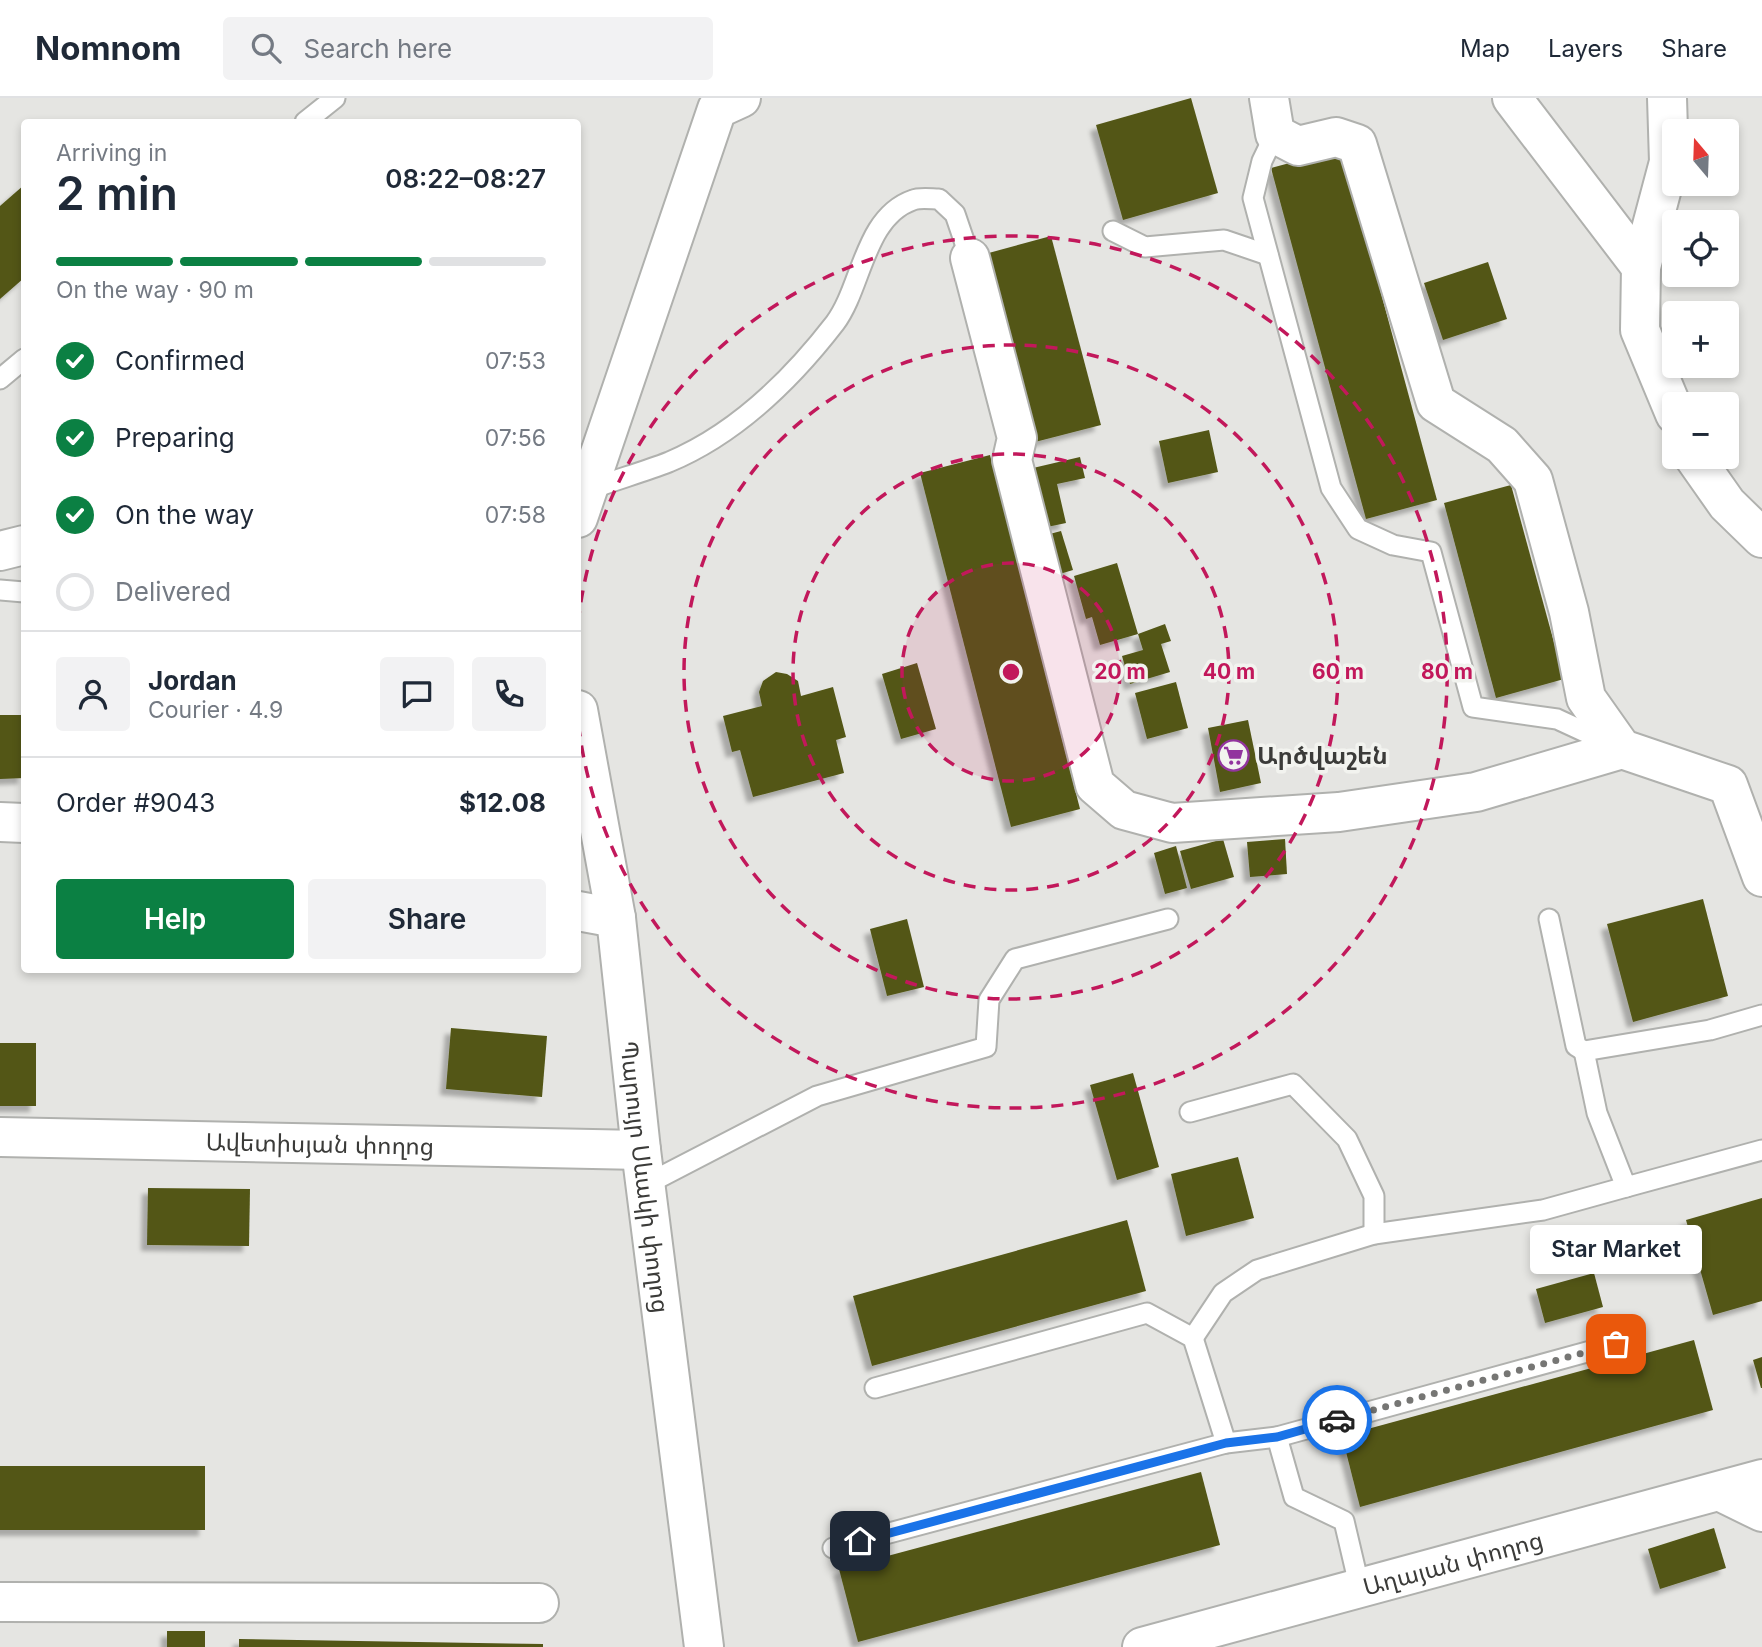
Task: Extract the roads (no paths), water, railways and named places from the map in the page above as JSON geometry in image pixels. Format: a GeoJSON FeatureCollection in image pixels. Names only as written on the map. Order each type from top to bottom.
{"type":"FeatureCollection","features":[{"type":"Feature","properties":{"kind":"street"},"geometry":{"type":"LineString","coordinates":[[582,504],[717,109],[741,98]]}},
{"type":"Feature","properties":{"kind":"street"},"geometry":{"type":"LineString","coordinates":[[1512,98],[1641,267]]}},
{"type":"Feature","properties":{"kind":"street"},"geometry":{"type":"LineString","coordinates":[[1666,392],[1640,330],[1641,267],[1669,162],[1667,98]]}},
{"type":"Feature","properties":{"kind":"street"},"geometry":{"type":"LineString","coordinates":[[1272,116],[1298,146],[1336,137],[1357,144],[1436,403],[1502,445],[1532,480],[1569,612],[1586,698],[1622,749]]}},
{"type":"Feature","properties":{"kind":"street"},"geometry":{"type":"LineString","coordinates":[[970,258],[1017,438],[1012,460],[1095,785],[1124,810],[1172,823],[1339,812],[1476,792],[1622,749],[1728,785],[1752,817],[1762,877]]}},
{"type":"Feature","properties":{"kind":"street"},"geometry":{"type":"LineString","coordinates":[[1703,469],[1727,503],[1762,537]]}},
{"type":"Feature","properties":{"kind":"street","name":"Պարույր Սևակի փողոց"},"geometry":{"type":"LineString","coordinates":[[581,726],[616,918],[643,1167],[704,1647]]}},
{"type":"Feature","properties":{"kind":"street"},"geometry":{"type":"LineString","coordinates":[[0,822],[21,823]]}},
{"type":"Feature","properties":{"kind":"street"},"geometry":{"type":"LineString","coordinates":[[581,912],[616,918]]}},
{"type":"Feature","properties":{"kind":"street","name":"Ավետիսյան փողոց"},"geometry":{"type":"LineString","coordinates":[[0,1137],[643,1167]]}},
{"type":"Feature","properties":{"kind":"street","name":"Աղայան փողոց"},"geometry":{"type":"LineString","coordinates":[[1142,1647],[1762,1479]]}},
{"type":"Feature","properties":{"kind":"street"},"geometry":{"type":"LineString","coordinates":[[1721,1492],[1762,1512]]}},
{"type":"Feature","properties":{"kind":"street"},"geometry":{"type":"LineString","coordinates":[[0,1602],[539,1603]]}},
{"type":"Feature","properties":{"kind":"lane"},"geometry":{"type":"LineString","coordinates":[[309,119],[335,98]]}},
{"type":"Feature","properties":{"kind":"lane"},"geometry":{"type":"LineString","coordinates":[[1272,116],[1253,198],[1331,488],[1358,529],[1393,545],[1431,552],[1473,707],[1557,719],[1622,749]]}},
{"type":"Feature","properties":{"kind":"lane"},"geometry":{"type":"LineString","coordinates":[[582,504],[713,439],[758,407],[799,366],[837,320],[873,240],[890,215],[913,200],[939,199],[955,214],[970,258]]}},
{"type":"Feature","properties":{"kind":"lane"},"geometry":{"type":"LineString","coordinates":[[1113,231],[1145,247],[1224,240],[1268,255]]}},
{"type":"Feature","properties":{"kind":"lane"},"geometry":{"type":"LineString","coordinates":[[0,379],[21,362]]}},
{"type":"Feature","properties":{"kind":"lane"},"geometry":{"type":"LineString","coordinates":[[0,590],[21,592]]}},
{"type":"Feature","properties":{"kind":"lane"},"geometry":{"type":"LineString","coordinates":[[643,1167],[817,1096],[986,1047],[989,1000],[1015,959],[1168,919]]}},
{"type":"Feature","properties":{"kind":"lane"},"geometry":{"type":"LineString","coordinates":[[1549,919],[1576,1046],[1584,1051],[1710,1030],[1762,1014]]}},
{"type":"Feature","properties":{"kind":"lane"},"geometry":{"type":"LineString","coordinates":[[1584,1051],[1597,1113],[1626,1187]]}},
{"type":"Feature","properties":{"kind":"lane"},"geometry":{"type":"LineString","coordinates":[[1190,1112],[1293,1084],[1348,1139],[1374,1196],[1374,1234]]}},
{"type":"Feature","properties":{"kind":"lane"},"geometry":{"type":"LineString","coordinates":[[1193,1338],[1223,1293],[1257,1270],[1374,1234],[1543,1210],[1762,1150]]}},
{"type":"Feature","properties":{"kind":"lane"},"geometry":{"type":"LineString","coordinates":[[875,1388],[1147,1313],[1193,1338],[1226,1443]]}},
{"type":"Feature","properties":{"kind":"lane"},"geometry":{"type":"LineString","coordinates":[[833,1548],[1226,1443],[1277,1437],[1616,1344]]}},
{"type":"Feature","properties":{"kind":"lane"},"geometry":{"type":"LineString","coordinates":[[1277,1437],[1294,1497],[1345,1521],[1360,1589]]}},
{"type":"Feature","properties":{"kind":"place","name":"Արծվաշեն"},"geometry":{"type":"Point","coordinates":[1234,755]}},
{"type":"Feature","properties":{"kind":"place","name":"Star Market"},"geometry":{"type":"Point","coordinates":[1616,1344]}}]}
